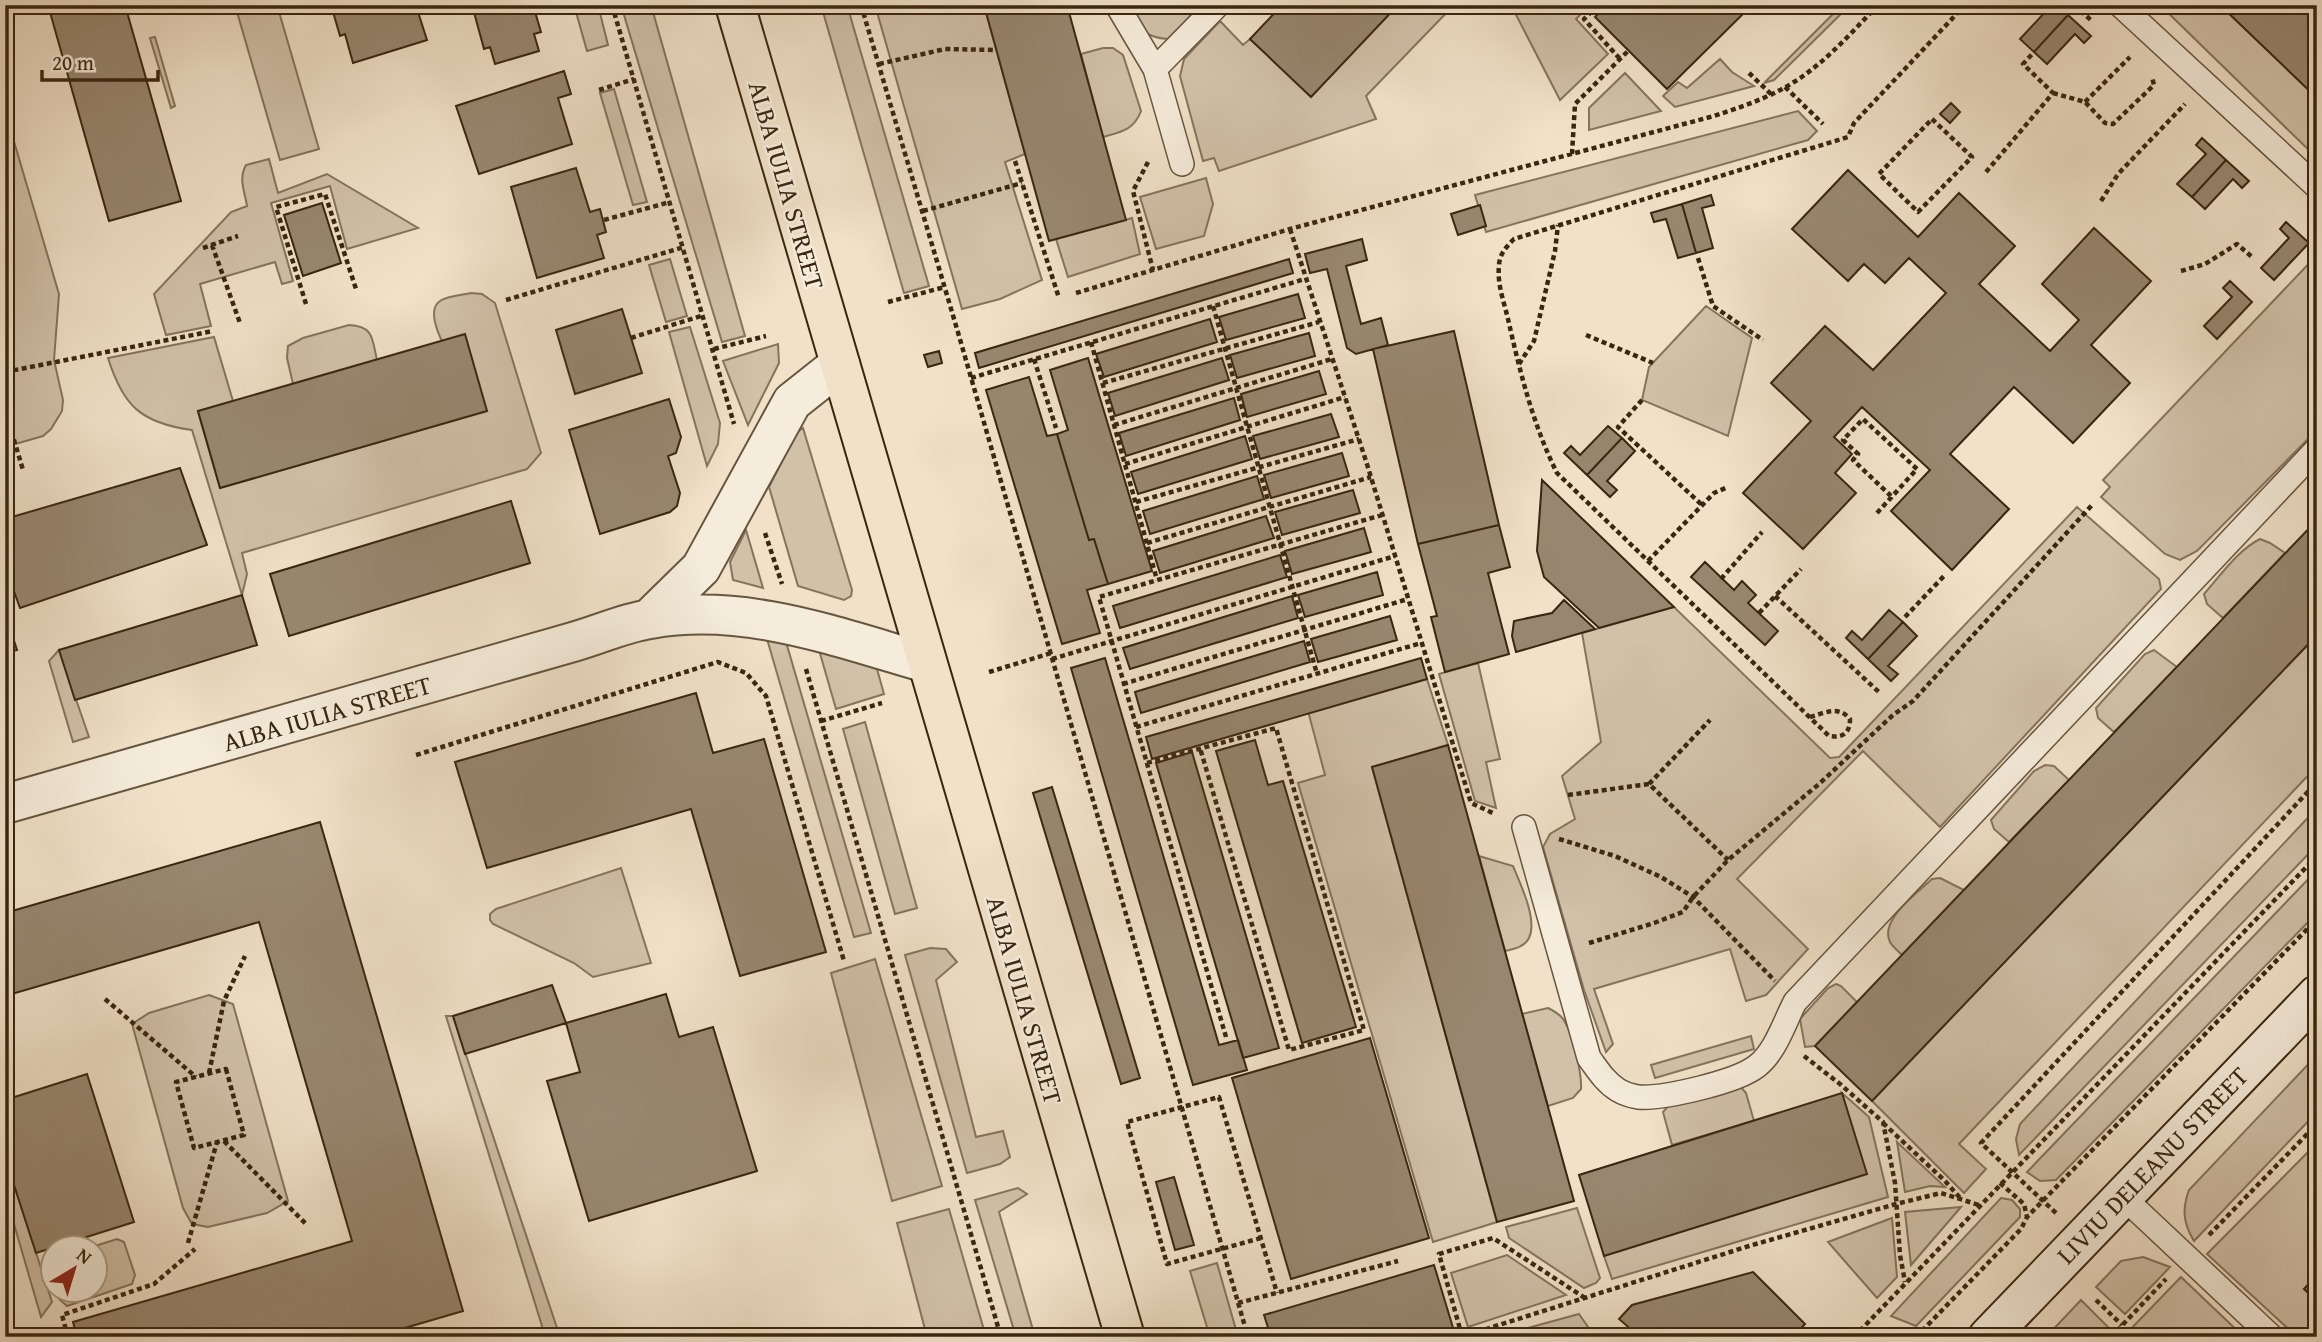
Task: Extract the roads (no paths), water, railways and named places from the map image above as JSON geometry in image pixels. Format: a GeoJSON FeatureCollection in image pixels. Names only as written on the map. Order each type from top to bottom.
{"type":"FeatureCollection","features":[{"type":"Feature","properties":{"kind":"main road","name":"ALBA IULIA STREET"},"geometry":{"type":"LineString","coordinates":[[734,5],[1125,1337]]}},
{"type":"Feature","properties":{"kind":"street","name":"ALBA IULIA STREET"},"geometry":{"type":"LineString","coordinates":[[649,619],[701,568],[792,402],[840,364]]}},
{"type":"Feature","properties":{"kind":"street","name":"ALBA IULIA STREET"},"geometry":{"type":"LineString","coordinates":[[5,804],[649,619],[721,613],[793,625],[927,663]]}},
{"type":"Feature","properties":{"kind":"street","name":"LIVIU DELEANU STREET"},"geometry":{"type":"LineString","coordinates":[[1988,1337],[2317,995]]}},
{"type":"Feature","properties":{"kind":"lane"},"geometry":{"type":"LineString","coordinates":[[1117,5],[1155,69],[1182,164]]}},
{"type":"Feature","properties":{"kind":"lane"},"geometry":{"type":"LineString","coordinates":[[1155,69],[1218,5]]}},
{"type":"Feature","properties":{"kind":"lane"},"geometry":{"type":"LineString","coordinates":[[2120,5],[2317,187]]}},
{"type":"Feature","properties":{"kind":"lane"},"geometry":{"type":"LineString","coordinates":[[1524,827],[1589,1058],[1605,1080],[1619,1091],[1637,1097],[1676,1093],[1731,1079],[1758,1066],[1770,1053],[1795,1002],[2317,449]]}},
{"type":"Feature","properties":{"kind":"lane"},"geometry":{"type":"LineString","coordinates":[[2122,1196],[2272,1337]]}}]}
